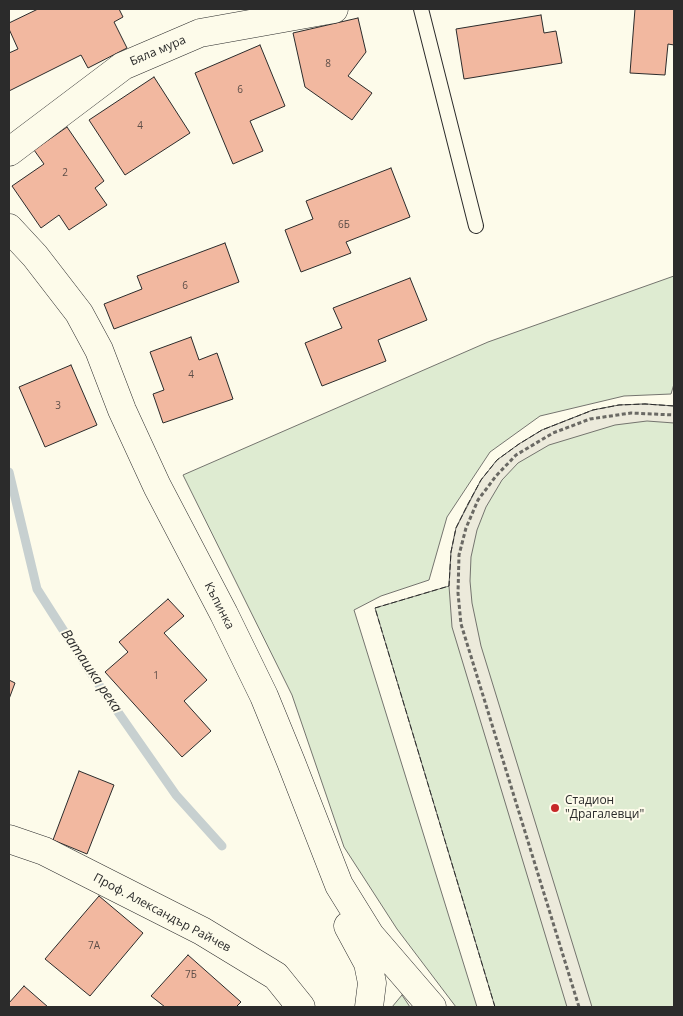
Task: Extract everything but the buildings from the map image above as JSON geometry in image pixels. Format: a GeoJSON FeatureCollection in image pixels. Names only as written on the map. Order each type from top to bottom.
{"type":"FeatureCollection","features":[{"type":"Feature","properties":{"kind":"street","name":"Бяла мура"},"geometry":{"type":"LineString","coordinates":[[9,152],[123,66],[200,33],[334,9]]}},
{"type":"Feature","properties":{"kind":"street","name":"Къпинка"},"geometry":{"type":"LineString","coordinates":[[9,228],[35,256],[79,313],[99,350],[122,410],[157,486],[224,614],[264,696],[339,885],[337,899],[342,917],[368,963],[372,984],[369,1007]]}},
{"type":"Feature","properties":{"kind":"street","name":"Проф. Александър Райчев"},"geometry":{"type":"LineString","coordinates":[[9,839],[44,851],[202,931],[276,976],[301,1007]]}},
{"type":"Feature","properties":{"kind":"street"},"geometry":{"type":"LineString","coordinates":[[339,885],[370,935],[432,1007]]}},
{"type":"Feature","properties":{"kind":"lane"},"geometry":{"type":"LineString","coordinates":[[420,9],[476,226]]}},
{"type":"Feature","properties":{"kind":"path"},"geometry":{"type":"LineString","coordinates":[[579,1007],[461,624],[458,592],[459,555],[466,528],[478,500],[496,476],[516,455],[553,434],[590,419],[632,413],[674,415]]}},
{"type":"Feature","properties":{"kind":"green space"},"geometry":{"type":"Polygon","coordinates":[[[674,276],[674,384],[671,394],[624,396],[540,416],[490,452],[447,517],[429,580],[381,596],[354,610],[477,1007],[456,1007],[397,929],[344,847],[292,695],[183,475],[488,342],[674,276]]]}},
{"type":"Feature","properties":{"kind":"green space","name":"Стадион \"Драгалевци\""},"geometry":{"type":"Polygon","coordinates":[[[619,405],[674,406],[674,1007],[495,1007],[375,608],[449,586],[451,552],[456,528],[481,480],[497,460],[542,430],[593,410],[619,405]]]}},
{"type":"Feature","properties":{"kind":"green space"},"geometry":{"type":"Polygon","coordinates":[[[402,995],[410,1007],[392,1007],[402,995]]]}},
{"type":"Feature","properties":{"kind":"shaded area"},"geometry":{"type":"Polygon","coordinates":[[[619,405],[674,406],[674,423],[647,421],[615,425],[549,445],[518,463],[502,480],[486,507],[477,530],[471,557],[470,581],[472,603],[481,646],[592,1007],[567,1007],[452,627],[449,586],[451,552],[456,528],[481,480],[497,460],[542,430],[593,410],[619,405]]]}},
{"type":"Feature","properties":{"kind":"waterway","name":"Ваташка река"},"geometry":{"type":"LineString","coordinates":[[9,472],[37,589],[90,672],[176,795],[222,846]]}},
{"type":"Feature","properties":{"kind":"fence"},"geometry":{"type":"LineString","coordinates":[[495,1007],[375,608],[449,586],[451,552],[456,528],[481,480],[497,460],[519,444],[542,430],[593,410],[619,405],[674,406]]}},
{"type":"Feature","properties":{"kind":"place","name":"Стадион \"Драгалевци\""},"geometry":{"type":"Point","coordinates":[555,808]}}]}
